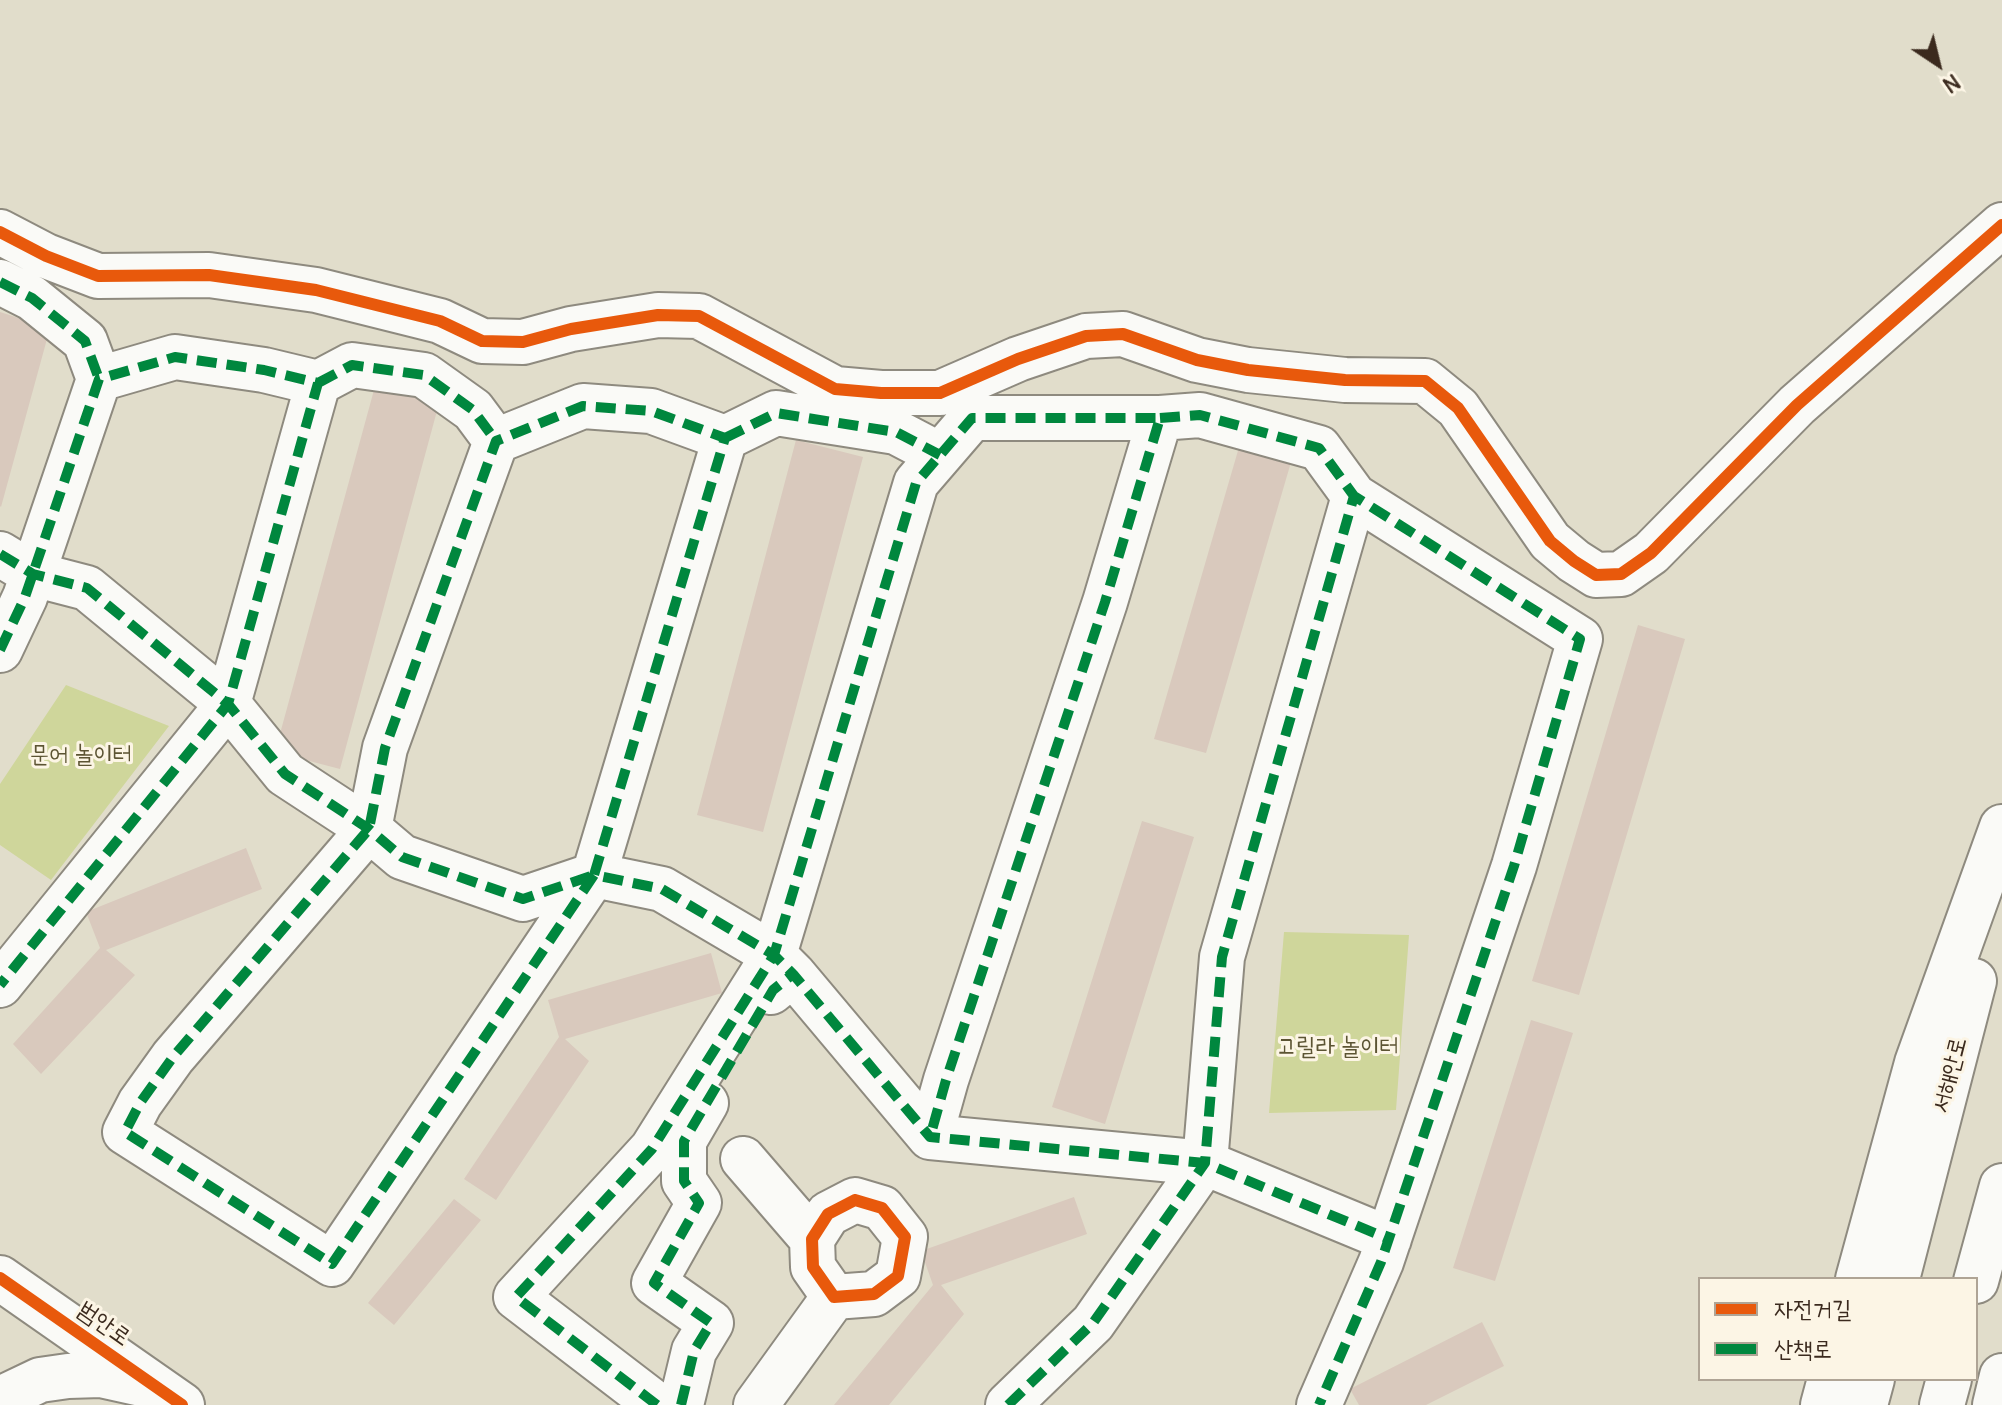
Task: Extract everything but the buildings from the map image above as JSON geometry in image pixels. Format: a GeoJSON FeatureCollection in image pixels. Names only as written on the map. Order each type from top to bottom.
{"type":"FeatureCollection","features":[{"type":"Feature","properties":{"kind":"street"},"geometry":{"type":"LineString","coordinates":[[0,232],[46,256],[98,276],[209,275],[316,290],[440,321],[482,341],[523,342],[571,329],[658,315],[699,316],[835,389],[940,393],[1018,359],[1086,336],[1123,334],[1197,360],[1248,370],[1345,380],[1425,381],[1458,408],[1550,541],[1596,575],[1621,574],[1651,553],[1797,405],[2002,225]]}},
{"type":"Feature","properties":{"kind":"street"},"geometry":{"type":"LineString","coordinates":[[0,282],[32,298],[85,341],[99,379],[16,564],[25,597],[0,650]]}},
{"type":"Feature","properties":{"kind":"street"},"geometry":{"type":"LineString","coordinates":[[99,379],[175,357],[264,370],[318,383],[352,365],[424,375],[473,410],[496,441]]}},
{"type":"Feature","properties":{"kind":"street"},"geometry":{"type":"LineString","coordinates":[[0,985],[228,704],[318,383]]}},
{"type":"Feature","properties":{"kind":"street"},"geometry":{"type":"LineString","coordinates":[[725,438],[594,875],[332,1264],[125,1132],[140,1103],[173,1057],[369,829],[385,748],[496,441],[583,406],[651,411],[725,438],[776,413],[896,432],[940,455]]}},
{"type":"Feature","properties":{"kind":"street"},"geometry":{"type":"LineString","coordinates":[[681,1405],[694,1351],[711,1323],[654,1283],[699,1203],[684,1181],[684,1141],[773,990],[784,964],[916,483],[972,418],[1160,418],[1200,415],[1319,448],[1354,496],[1580,639],[1514,866],[1389,1239],[1319,1405]]}},
{"type":"Feature","properties":{"kind":"street"},"geometry":{"type":"LineString","coordinates":[[930,1137],[946,1080],[1105,602],[1160,418]]}},
{"type":"Feature","properties":{"kind":"street"},"geometry":{"type":"LineString","coordinates":[[1008,1405],[1093,1323],[1205,1163],[1222,957],[1354,496]]}},
{"type":"Feature","properties":{"kind":"street"},"geometry":{"type":"LineString","coordinates":[[16,564],[87,588],[228,704],[285,774],[369,829],[402,857],[523,899],[594,875],[662,889],[784,964],[930,1137],[1205,1163],[1389,1239]]}},
{"type":"Feature","properties":{"kind":"street"},"geometry":{"type":"LineString","coordinates":[[1859,1277],[1917,1063],[2002,827]]}},
{"type":"Feature","properties":{"kind":"street","name":"서해안로"},"geometry":{"type":"LineString","coordinates":[[1898,1277],[2002,870]]}},
{"type":"Feature","properties":{"kind":"street"},"geometry":{"type":"LineString","coordinates":[[657,1405],[516,1297],[652,1149],[784,964]]}},
{"type":"Feature","properties":{"kind":"street"},"geometry":{"type":"LineString","coordinates":[[743,1159],[812,1239]]}},
{"type":"Feature","properties":{"kind":"street"},"geometry":{"type":"LineString","coordinates":[[1977,1277],[2002,1186]]}},
{"type":"Feature","properties":{"kind":"street"},"geometry":{"type":"LineString","coordinates":[[756,1405],[834,1297],[874,1294],[898,1276],[905,1237],[882,1208],[855,1200],[828,1214],[812,1239],[813,1267],[834,1297]]}},
{"type":"Feature","properties":{"kind":"street","name":"범안로"},"geometry":{"type":"LineString","coordinates":[[0,1278],[169,1396]]}},
{"type":"Feature","properties":{"kind":"street"},"geometry":{"type":"LineString","coordinates":[[0,1399],[40,1380],[101,1375],[169,1396]]}},
{"type":"Feature","properties":{"kind":"street"},"geometry":{"type":"LineString","coordinates":[[1995,1405],[2002,1376]]}},
{"type":"Feature","properties":{"kind":"street"},"geometry":{"type":"LineString","coordinates":[[1823,1405],[1829,1381]]}},
{"type":"Feature","properties":{"kind":"street"},"geometry":{"type":"LineString","coordinates":[[1865,1405],[1871,1381]]}},
{"type":"Feature","properties":{"kind":"street"},"geometry":{"type":"LineString","coordinates":[[1942,1405],[1948,1381]]}},
{"type":"Feature","properties":{"kind":"green space","name":"문어 놀이터"},"geometry":{"type":"Polygon","coordinates":[[[66,685],[169,726],[51,880],[0,845],[0,784],[66,685]]]}},
{"type":"Feature","properties":{"kind":"green space","name":"고릴라 놀이터"},"geometry":{"type":"Polygon","coordinates":[[[1284,932],[1409,935],[1396,1110],[1269,1113],[1284,932]]]}},
{"type":"Feature","properties":{"kind":"marked path"},"geometry":{"type":"LineString","coordinates":[[0,282],[32,298],[85,341],[99,379]]}},
{"type":"Feature","properties":{"kind":"marked path"},"geometry":{"type":"LineString","coordinates":[[0,650],[25,597],[99,379],[175,357],[264,370],[318,383],[228,704],[0,985]]}},
{"type":"Feature","properties":{"kind":"marked path"},"geometry":{"type":"LineString","coordinates":[[318,383],[352,365],[424,375],[473,410],[496,441]]}},
{"type":"Feature","properties":{"kind":"marked path"},"geometry":{"type":"LineString","coordinates":[[594,875],[332,1264],[125,1132],[140,1103],[173,1057],[369,829],[385,748],[496,441],[583,406],[651,411],[725,438],[594,875],[662,889],[774,955],[793,974]]}},
{"type":"Feature","properties":{"kind":"marked path"},"geometry":{"type":"LineString","coordinates":[[725,438],[776,413],[896,432],[940,455]]}},
{"type":"Feature","properties":{"kind":"marked path"},"geometry":{"type":"LineString","coordinates":[[1160,418],[1200,415],[1319,448],[1354,496]]}},
{"type":"Feature","properties":{"kind":"marked path"},"geometry":{"type":"LineString","coordinates":[[657,1405],[516,1297],[652,1149],[774,955],[916,483],[972,418],[1160,418],[1105,602],[946,1080],[930,1137]]}},
{"type":"Feature","properties":{"kind":"marked path"},"geometry":{"type":"LineString","coordinates":[[1008,1405],[1093,1323],[1205,1163],[1222,957],[1354,496],[1580,639],[1514,866],[1381,1262],[1319,1405]]}},
{"type":"Feature","properties":{"kind":"marked path"},"geometry":{"type":"LineString","coordinates":[[0,554],[33,574],[87,588],[228,704],[285,774],[369,829],[402,857],[523,899],[594,875]]}},
{"type":"Feature","properties":{"kind":"marked path"},"geometry":{"type":"LineString","coordinates":[[681,1405],[694,1351],[711,1323],[654,1283],[699,1203],[684,1181],[684,1141],[773,990],[793,974],[930,1137],[1205,1163],[1389,1239]]}},
{"type":"Feature","properties":{"kind":"cycle path"},"geometry":{"type":"LineString","coordinates":[[0,232],[46,256],[98,276],[209,275],[316,290],[440,321],[482,341],[523,342],[571,329],[658,315],[699,316],[835,389],[940,393],[1018,359],[1086,336],[1123,334],[1197,360],[1248,370],[1345,380],[1425,381],[1458,408],[1550,541],[1596,575],[1621,574],[1651,553],[1797,405],[2002,225]]}},
{"type":"Feature","properties":{"kind":"cycle path"},"geometry":{"type":"LineString","coordinates":[[855,1200],[882,1208],[905,1237],[898,1276],[874,1294],[834,1297],[813,1267],[812,1239],[828,1214],[855,1200]]}},
{"type":"Feature","properties":{"kind":"cycle path"},"geometry":{"type":"LineString","coordinates":[[0,1278],[182,1405]]}}]}
